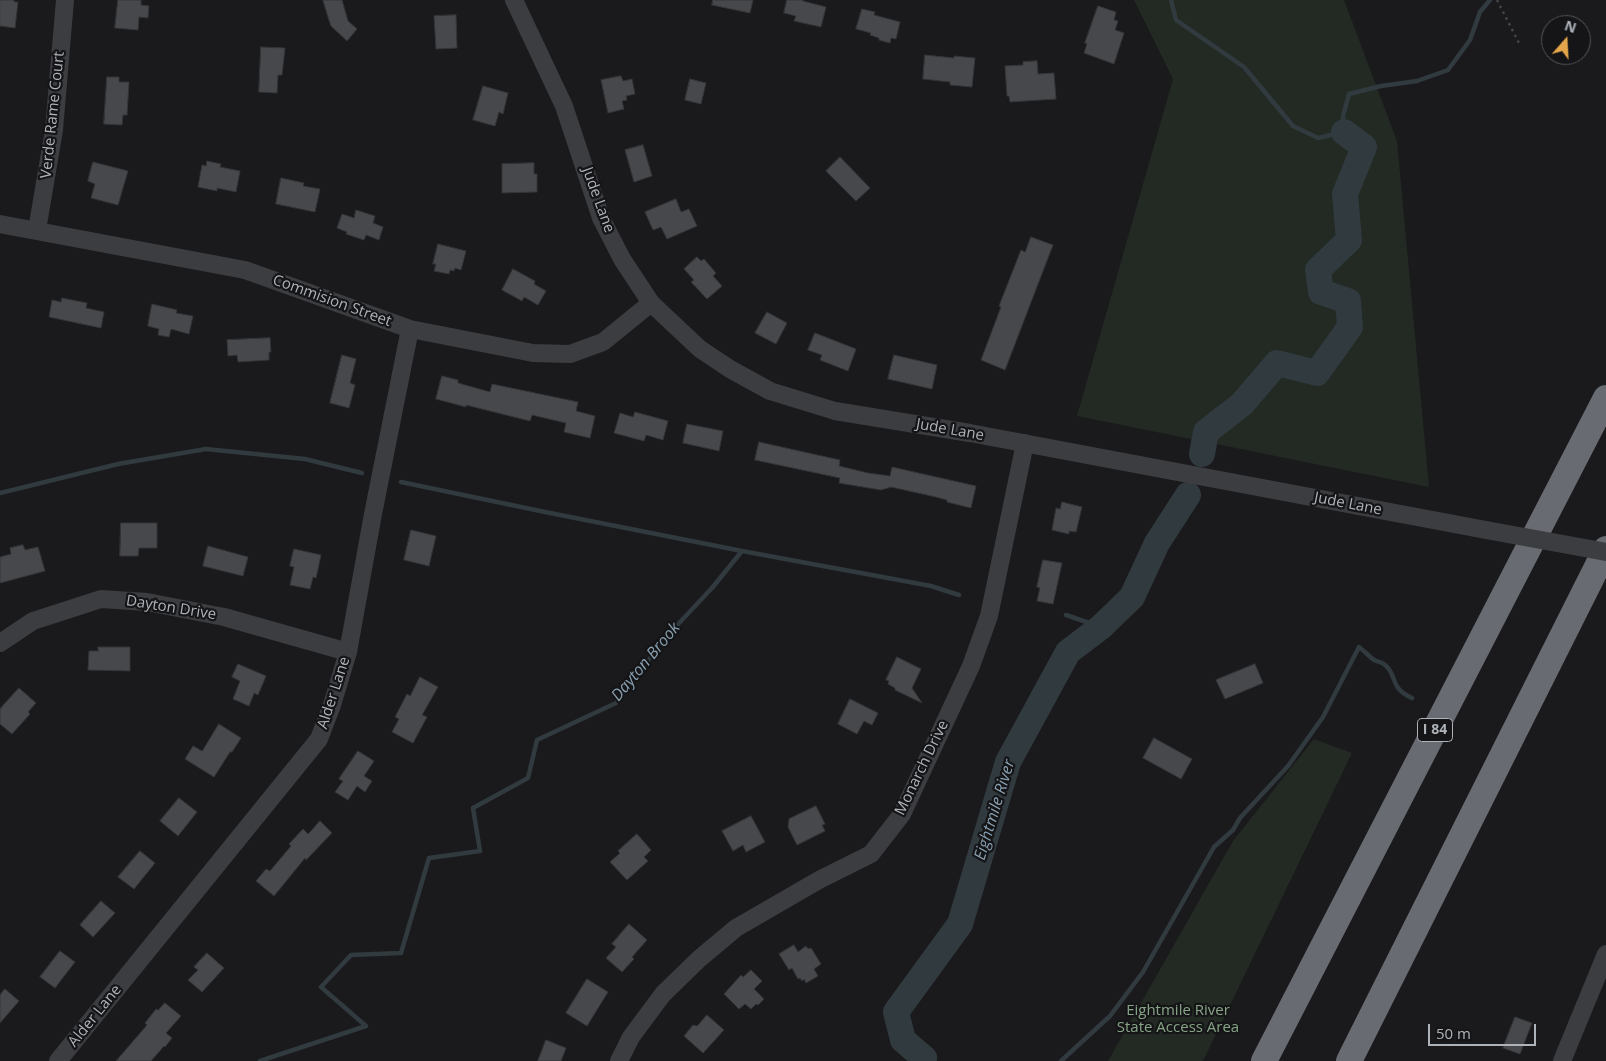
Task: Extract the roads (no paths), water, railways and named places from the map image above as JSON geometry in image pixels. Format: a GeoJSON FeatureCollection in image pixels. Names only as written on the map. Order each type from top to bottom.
{"type":"FeatureCollection","features":[{"type":"Feature","properties":{"kind":"highway","name":"I 84"},"geometry":{"type":"LineString","coordinates":[[1264,1061],[1606,398]]}},
{"type":"Feature","properties":{"kind":"highway"},"geometry":{"type":"LineString","coordinates":[[1349,1061],[1606,551]]}},
{"type":"Feature","properties":{"kind":"street","name":"Verde Rame Court"},"geometry":{"type":"LineString","coordinates":[[37,230],[54,130],[65,0]]}},
{"type":"Feature","properties":{"kind":"street","name":"Jude Lane"},"geometry":{"type":"LineString","coordinates":[[514,0],[564,106],[601,218],[622,259],[651,304],[700,349],[730,369],[770,391],[835,411],[1025,443],[1606,551]]}},
{"type":"Feature","properties":{"kind":"street","name":"Commision Street"},"geometry":{"type":"LineString","coordinates":[[0,224],[245,270],[410,329],[533,353],[570,354],[603,342],[651,304]]}},
{"type":"Feature","properties":{"kind":"street","name":"Alder Lane"},"geometry":{"type":"LineString","coordinates":[[58,1061],[319,739],[332,705],[348,652],[372,514],[410,329]]}},
{"type":"Feature","properties":{"kind":"street","name":"Monarch Drive"},"geometry":{"type":"LineString","coordinates":[[619,1061],[631,1037],[663,994],[699,959],[736,928],[819,880],[871,854],[902,814],[971,666],[989,616],[1025,443]]}},
{"type":"Feature","properties":{"kind":"street","name":"Dayton Drive"},"geometry":{"type":"LineString","coordinates":[[0,643],[33,621],[102,599],[147,602],[224,617],[348,652]]}},
{"type":"Feature","properties":{"kind":"street"},"geometry":{"type":"LineString","coordinates":[[1562,1061],[1606,954]]}},
{"type":"Feature","properties":{"kind":"waterway","name":"Eightmile River"},"geometry":{"type":"LineString","coordinates":[[1171,0],[1176,20],[1244,67],[1293,126],[1318,138],[1344,132],[1343,116],[1349,94],[1381,86],[1417,81],[1448,70],[1470,40],[1480,12],[1490,0]]}},
{"type":"Feature","properties":{"kind":"waterway","name":"Eightmile River"},"geometry":{"type":"LineString","coordinates":[[1202,454],[1206,432],[1242,404],[1277,363],[1317,373],[1350,327],[1348,301],[1321,292],[1318,270],[1349,240],[1345,194],[1364,147],[1344,132]]}},
{"type":"Feature","properties":{"kind":"waterway"},"geometry":{"type":"LineString","coordinates":[[0,493],[118,464],[206,449],[305,459],[362,473]]}},
{"type":"Feature","properties":{"kind":"waterway"},"geometry":{"type":"LineString","coordinates":[[401,482],[742,551]]}},
{"type":"Feature","properties":{"kind":"waterway","name":"Eightmile River"},"geometry":{"type":"LineString","coordinates":[[923,1061],[924,1058],[903,1040],[896,1012],[960,924],[1008,762],[1068,652],[1101,627],[1132,597],[1157,543],[1188,495]]}},
{"type":"Feature","properties":{"kind":"waterway","name":"Dayton Brook"},"geometry":{"type":"LineString","coordinates":[[260,1061],[366,1026],[321,987],[351,955],[401,953],[429,858],[480,851],[473,808],[528,778],[537,740],[616,703],[666,637],[712,588],[742,551],[931,586],[959,595]]}},
{"type":"Feature","properties":{"kind":"waterway","name":"Dayton Brook"},"geometry":{"type":"LineString","coordinates":[[1066,615],[1101,627]]}},
{"type":"Feature","properties":{"kind":"waterway"},"geometry":{"type":"LineString","coordinates":[[1061,1061],[1110,1016],[1143,972],[1214,847],[1233,830],[1240,818],[1288,766],[1323,717],[1359,647],[1374,660],[1385,665],[1389,669],[1399,690],[1412,698]]}},
{"type":"Feature","properties":{"kind":"park label","name":"Eightmile River State Access Area"},"geometry":{"type":"Point","coordinates":[1178,1020]}}]}
